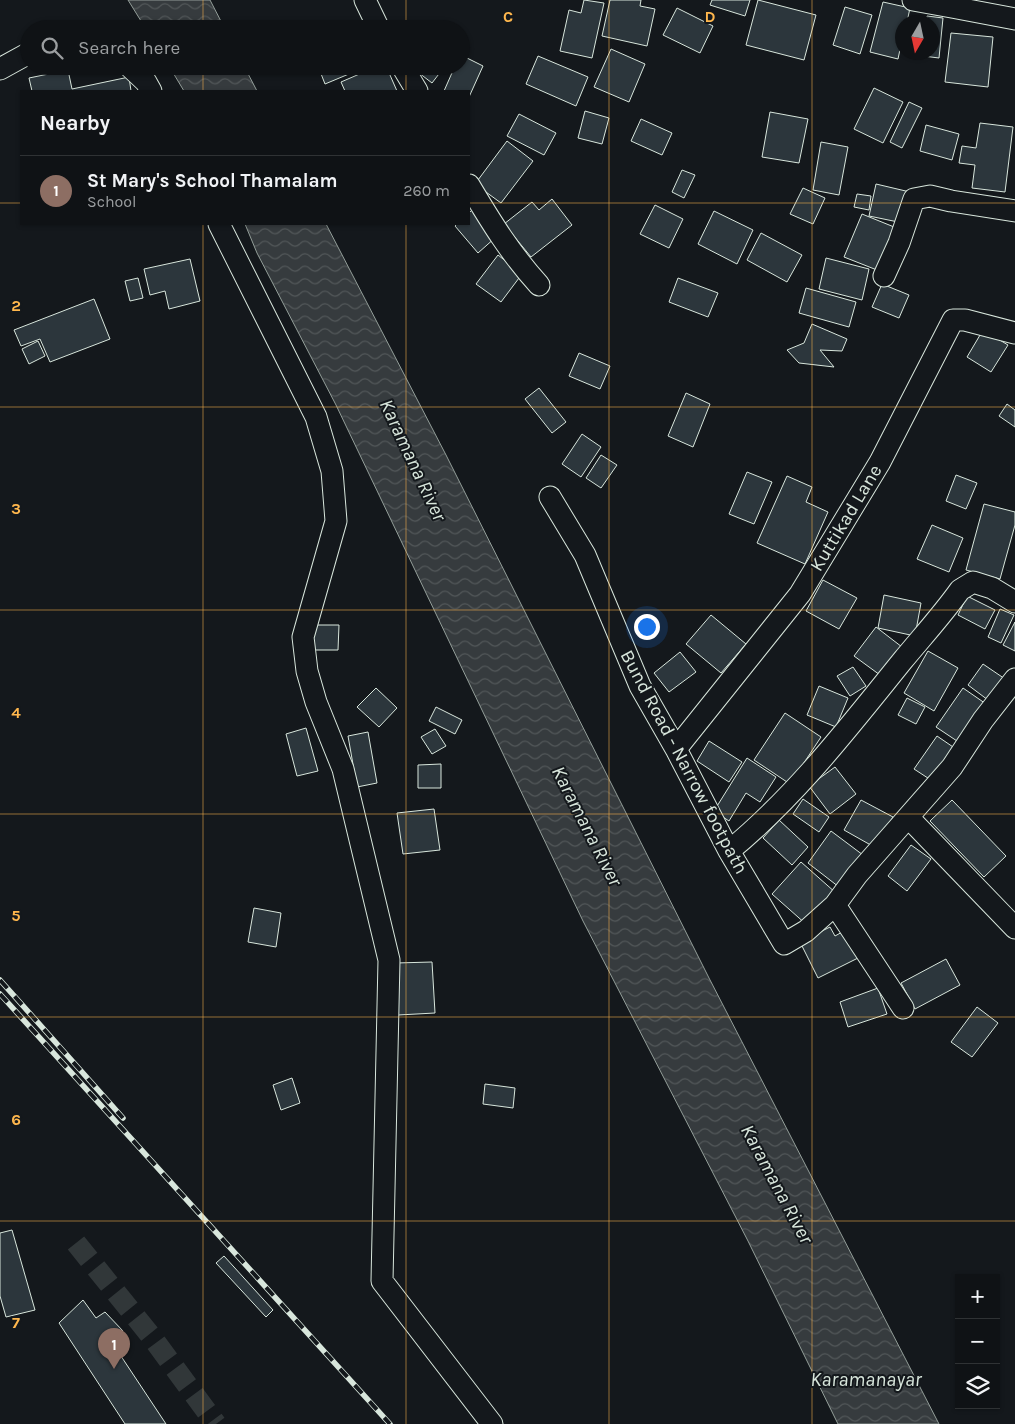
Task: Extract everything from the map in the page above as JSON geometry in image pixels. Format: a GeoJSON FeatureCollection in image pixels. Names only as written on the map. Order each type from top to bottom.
{"type":"FeatureCollection","features":[{"type":"Feature","properties":{"kind":"street"},"geometry":{"type":"LineString","coordinates":[[365,0],[375,20]]}},
{"type":"Feature","properties":{"kind":"street"},"geometry":{"type":"LineString","coordinates":[[913,0],[957,4],[1015,19]]}},
{"type":"Feature","properties":{"kind":"street"},"geometry":{"type":"LineString","coordinates":[[0,69],[20,58]]}},
{"type":"Feature","properties":{"kind":"street"},"geometry":{"type":"LineString","coordinates":[[139,75],[150,90]]}},
{"type":"Feature","properties":{"kind":"street"},"geometry":{"type":"LineString","coordinates":[[407,75],[416,90]]}},
{"type":"Feature","properties":{"kind":"street"},"geometry":{"type":"LineString","coordinates":[[470,187],[493,227],[516,260],[539,285]]}},
{"type":"Feature","properties":{"kind":"street"},"geometry":{"type":"LineString","coordinates":[[884,276],[899,243],[914,199],[930,196],[1015,211]]}},
{"type":"Feature","properties":{"kind":"street"},"geometry":{"type":"LineString","coordinates":[[220,225],[316,417],[332,470],[336,521],[303,637],[307,671],[316,702],[343,770],[389,960],[382,1281],[492,1424]]}},
{"type":"Feature","properties":{"kind":"street","name":"Kuttikad Lane"},"geometry":{"type":"LineString","coordinates":[[676,749],[800,594],[880,462],[953,320],[965,320],[1015,333]]}},
{"type":"Feature","properties":{"kind":"street","name":"Bund Road - Narrow footpath"},"geometry":{"type":"LineString","coordinates":[[550,497],[585,555],[640,686],[676,749],[729,851],[784,944],[806,931],[834,905]]}},
{"type":"Feature","properties":{"kind":"street"},"geometry":{"type":"LineString","coordinates":[[729,851],[756,829],[793,793],[871,701],[960,590],[973,582],[992,588],[1015,602]]}},
{"type":"Feature","properties":{"kind":"street"},"geometry":{"type":"LineString","coordinates":[[903,1008],[834,905],[857,875],[952,767],[983,720],[1015,679]]}},
{"type":"Feature","properties":{"kind":"street"},"geometry":{"type":"LineString","coordinates":[[908,817],[1015,928]]}},
{"type":"Feature","properties":{"kind":"water"},"geometry":{"type":"Polygon","coordinates":[[[128,0],[210,0],[220,20],[140,20],[128,0]]]}},
{"type":"Feature","properties":{"kind":"water"},"geometry":{"type":"Polygon","coordinates":[[[174,75],[249,75],[256,90],[183,90],[174,75]]]}},
{"type":"Feature","properties":{"kind":"water","name":"Karamanayar"},"geometry":{"type":"Polygon","coordinates":[[[245,225],[327,225],[446,455],[709,978],[939,1424],[838,1424],[748,1241],[583,921],[336,405],[257,253],[245,225]]]}},
{"type":"Feature","properties":{"kind":"building"},"geometry":{"type":"Polygon","coordinates":[[[584,0],[604,3],[592,58],[560,51],[569,10],[581,13],[584,0]]]}},
{"type":"Feature","properties":{"kind":"building"},"geometry":{"type":"Polygon","coordinates":[[[610,0],[641,0],[640,6],[655,9],[647,46],[602,36],[610,0]]]}},
{"type":"Feature","properties":{"kind":"building"},"geometry":{"type":"Polygon","coordinates":[[[712,0],[750,0],[745,16],[710,5],[712,0]]]}},
{"type":"Feature","properties":{"kind":"building"},"geometry":{"type":"Polygon","coordinates":[[[758,0],[816,15],[804,60],[746,45],[758,0]]]}},
{"type":"Feature","properties":{"kind":"building"},"geometry":{"type":"Polygon","coordinates":[[[883,2],[910,8],[908,15],[895,15],[895,58],[870,52],[883,2]]]}},
{"type":"Feature","properties":{"kind":"building"},"geometry":{"type":"Polygon","coordinates":[[[845,7],[872,15],[860,54],[833,45],[845,7]]]}},
{"type":"Feature","properties":{"kind":"building"},"geometry":{"type":"Polygon","coordinates":[[[677,8],[713,26],[700,53],[663,35],[677,8]]]}},
{"type":"Feature","properties":{"kind":"building"},"geometry":{"type":"Polygon","coordinates":[[[940,18],[943,18],[940,48],[940,18]]]}},
{"type":"Feature","properties":{"kind":"building"},"geometry":{"type":"Polygon","coordinates":[[[951,33],[993,37],[988,87],[945,82],[951,33]]]}},
{"type":"Feature","properties":{"kind":"building"},"geometry":{"type":"Polygon","coordinates":[[[611,49],[645,64],[629,102],[594,87],[611,49]]]}},
{"type":"Feature","properties":{"kind":"building"},"geometry":{"type":"Polygon","coordinates":[[[538,56],[588,77],[576,106],[526,84],[538,56]]]}},
{"type":"Feature","properties":{"kind":"building"},"geometry":{"type":"Polygon","coordinates":[[[470,60],[483,66],[470,95],[470,90],[444,90],[451,75],[470,75],[470,60]]]}},
{"type":"Feature","properties":{"kind":"building"},"geometry":{"type":"Polygon","coordinates":[[[44,75],[69,75],[72,89],[129,77],[131,90],[32,90],[29,78],[44,75]]]}},
{"type":"Feature","properties":{"kind":"building"},"geometry":{"type":"Polygon","coordinates":[[[322,75],[346,75],[325,84],[322,75]]]}},
{"type":"Feature","properties":{"kind":"building"},"geometry":{"type":"Polygon","coordinates":[[[357,75],[390,75],[397,90],[345,90],[341,82],[357,75]]]}},
{"type":"Feature","properties":{"kind":"building"},"geometry":{"type":"Polygon","coordinates":[[[422,75],[438,75],[432,83],[422,75]]]}},
{"type":"Feature","properties":{"kind":"building"},"geometry":{"type":"Polygon","coordinates":[[[874,88],[903,102],[883,143],[854,129],[874,88]]]}},
{"type":"Feature","properties":{"kind":"building"},"geometry":{"type":"Polygon","coordinates":[[[909,102],[922,108],[902,148],[890,142],[909,102]]]}},
{"type":"Feature","properties":{"kind":"building"},"geometry":{"type":"Polygon","coordinates":[[[585,111],[609,118],[602,144],[578,138],[585,111]]]}},
{"type":"Feature","properties":{"kind":"building"},"geometry":{"type":"Polygon","coordinates":[[[770,112],[808,119],[799,163],[762,157],[770,112]]]}},
{"type":"Feature","properties":{"kind":"building"},"geometry":{"type":"Polygon","coordinates":[[[519,114],[556,133],[544,155],[507,136],[519,114]]]}},
{"type":"Feature","properties":{"kind":"building"},"geometry":{"type":"Polygon","coordinates":[[[641,119],[672,133],[662,155],[631,141],[641,119]]]}},
{"type":"Feature","properties":{"kind":"building"},"geometry":{"type":"Polygon","coordinates":[[[980,123],[1013,127],[1005,192],[972,188],[975,165],[959,163],[962,146],[976,148],[980,123]]]}},
{"type":"Feature","properties":{"kind":"building"},"geometry":{"type":"Polygon","coordinates":[[[926,125],[959,134],[952,160],[920,151],[926,125]]]}},
{"type":"Feature","properties":{"kind":"building"},"geometry":{"type":"Polygon","coordinates":[[[507,141],[533,161],[501,203],[475,184],[507,141]]]}},
{"type":"Feature","properties":{"kind":"building"},"geometry":{"type":"Polygon","coordinates":[[[821,142],[848,147],[839,195],[813,190],[821,142]]]}},
{"type":"Feature","properties":{"kind":"building"},"geometry":{"type":"Polygon","coordinates":[[[682,170],[695,175],[684,198],[672,192],[682,170]]]}},
{"type":"Feature","properties":{"kind":"building"},"geometry":{"type":"Polygon","coordinates":[[[876,184],[910,192],[903,223],[869,216],[876,184]]]}},
{"type":"Feature","properties":{"kind":"building"},"geometry":{"type":"Polygon","coordinates":[[[803,188],[825,198],[813,224],[790,214],[803,188]]]}},
{"type":"Feature","properties":{"kind":"building"},"geometry":{"type":"Polygon","coordinates":[[[857,194],[871,196],[869,210],[854,207],[857,194]]]}},
{"type":"Feature","properties":{"kind":"building"},"geometry":{"type":"Polygon","coordinates":[[[552,199],[572,225],[531,257],[504,224],[532,202],[539,210],[552,199]]]}},
{"type":"Feature","properties":{"kind":"building"},"geometry":{"type":"Polygon","coordinates":[[[655,205],[683,219],[669,248],[640,234],[655,205]]]}},
{"type":"Feature","properties":{"kind":"building"},"geometry":{"type":"Polygon","coordinates":[[[472,210],[496,237],[478,253],[455,226],[470,225],[470,212],[472,210]]]}},
{"type":"Feature","properties":{"kind":"building"},"geometry":{"type":"Polygon","coordinates":[[[714,211],[753,230],[737,264],[698,244],[714,211]]]}},
{"type":"Feature","properties":{"kind":"building"},"geometry":{"type":"Polygon","coordinates":[[[862,214],[899,229],[882,272],[844,257],[862,214]]]}},
{"type":"Feature","properties":{"kind":"building"},"geometry":{"type":"Polygon","coordinates":[[[761,233],[802,255],[787,282],[747,260],[761,233]]]}},
{"type":"Feature","properties":{"kind":"building"},"geometry":{"type":"Polygon","coordinates":[[[498,255],[522,274],[501,302],[476,284],[498,255]]]}},
{"type":"Feature","properties":{"kind":"building"},"geometry":{"type":"Polygon","coordinates":[[[826,258],[869,269],[862,300],[819,289],[826,258]]]}},
{"type":"Feature","properties":{"kind":"building"},"geometry":{"type":"Polygon","coordinates":[[[190,259],[200,301],[169,309],[165,291],[150,295],[144,269],[190,259]]]}},
{"type":"Feature","properties":{"kind":"building"},"geometry":{"type":"Polygon","coordinates":[[[138,278],[143,298],[130,301],[125,281],[138,278]]]}},
{"type":"Feature","properties":{"kind":"building"},"geometry":{"type":"Polygon","coordinates":[[[678,278],[718,293],[708,317],[669,302],[678,278]]]}},
{"type":"Feature","properties":{"kind":"building"},"geometry":{"type":"Polygon","coordinates":[[[882,284],[909,295],[899,318],[872,307],[882,284]]]}},
{"type":"Feature","properties":{"kind":"building"},"geometry":{"type":"Polygon","coordinates":[[[806,288],[856,302],[849,327],[799,313],[806,288]]]}},
{"type":"Feature","properties":{"kind":"building"},"geometry":{"type":"Polygon","coordinates":[[[94,299],[110,339],[50,362],[40,339],[21,346],[14,330],[94,299]]]}},
{"type":"Feature","properties":{"kind":"building"},"geometry":{"type":"Polygon","coordinates":[[[812,324],[847,339],[842,351],[820,350],[834,367],[799,363],[787,350],[804,343],[812,324]]]}},
{"type":"Feature","properties":{"kind":"building"},"geometry":{"type":"Polygon","coordinates":[[[983,330],[1008,345],[991,372],[967,357],[983,330]]]}},
{"type":"Feature","properties":{"kind":"building"},"geometry":{"type":"Polygon","coordinates":[[[38,341],[45,356],[29,364],[22,349],[38,341]]]}},
{"type":"Feature","properties":{"kind":"building"},"geometry":{"type":"Polygon","coordinates":[[[579,353],[610,366],[600,389],[569,376],[579,353]]]}},
{"type":"Feature","properties":{"kind":"building"},"geometry":{"type":"Polygon","coordinates":[[[539,388],[566,422],[552,433],[525,399],[539,388]]]}},
{"type":"Feature","properties":{"kind":"building"},"geometry":{"type":"Polygon","coordinates":[[[686,393],[710,404],[693,447],[668,436],[686,393]]]}},
{"type":"Feature","properties":{"kind":"building"},"geometry":{"type":"Polygon","coordinates":[[[1007,404],[1015,410],[1015,427],[999,416],[1007,404]]]}},
{"type":"Feature","properties":{"kind":"building"},"geometry":{"type":"Polygon","coordinates":[[[582,434],[601,447],[581,477],[562,464],[582,434]]]}},
{"type":"Feature","properties":{"kind":"building"},"geometry":{"type":"Polygon","coordinates":[[[601,455],[617,465],[601,488],[586,478],[601,455]]]}},
{"type":"Feature","properties":{"kind":"building"},"geometry":{"type":"Polygon","coordinates":[[[747,472],[772,482],[754,524],[729,514],[747,472]]]}},
{"type":"Feature","properties":{"kind":"building"},"geometry":{"type":"Polygon","coordinates":[[[956,475],[977,483],[966,509],[946,501],[956,475]]]}},
{"type":"Feature","properties":{"kind":"building"},"geometry":{"type":"Polygon","coordinates":[[[787,476],[812,487],[806,502],[828,512],[805,564],[757,543],[787,476]]]}},
{"type":"Feature","properties":{"kind":"building"},"geometry":{"type":"Polygon","coordinates":[[[984,504],[1015,512],[1015,525],[1000,579],[966,570],[984,504]]]}},
{"type":"Feature","properties":{"kind":"building"},"geometry":{"type":"Polygon","coordinates":[[[932,525],[963,538],[949,572],[917,559],[932,525]]]}},
{"type":"Feature","properties":{"kind":"building"},"geometry":{"type":"Polygon","coordinates":[[[823,580],[857,598],[839,629],[806,611],[823,580]]]}},
{"type":"Feature","properties":{"kind":"building"},"geometry":{"type":"Polygon","coordinates":[[[884,595],[921,603],[915,636],[878,628],[884,595]]]}},
{"type":"Feature","properties":{"kind":"building"},"geometry":{"type":"Polygon","coordinates":[[[967,596],[995,610],[985,629],[958,615],[967,596]]]}},
{"type":"Feature","properties":{"kind":"building"},"geometry":{"type":"Polygon","coordinates":[[[1000,609],[1014,615],[1001,643],[988,637],[1000,609]]]}},
{"type":"Feature","properties":{"kind":"building"},"geometry":{"type":"Polygon","coordinates":[[[711,615],[746,644],[721,673],[686,644],[711,615]]]}},
{"type":"Feature","properties":{"kind":"building"},"geometry":{"type":"Polygon","coordinates":[[[1015,622],[1015,651],[1003,645],[1015,622]]]}},
{"type":"Feature","properties":{"kind":"building"},"geometry":{"type":"Polygon","coordinates":[[[311,625],[339,625],[338,650],[311,650],[311,625]]]}},
{"type":"Feature","properties":{"kind":"building"},"geometry":{"type":"Polygon","coordinates":[[[876,627],[902,647],[880,675],[854,656],[876,627]]]}},
{"type":"Feature","properties":{"kind":"building"},"geometry":{"type":"Polygon","coordinates":[[[928,651],[958,668],[934,711],[904,693],[928,651]]]}},
{"type":"Feature","properties":{"kind":"building"},"geometry":{"type":"Polygon","coordinates":[[[680,652],[696,672],[669,692],[654,673],[680,652]]]}},
{"type":"Feature","properties":{"kind":"building"},"geometry":{"type":"Polygon","coordinates":[[[983,664],[1008,681],[992,703],[968,685],[983,664]]]}},
{"type":"Feature","properties":{"kind":"building"},"geometry":{"type":"Polygon","coordinates":[[[853,667],[866,686],[850,696],[837,676],[853,667]]]}},
{"type":"Feature","properties":{"kind":"building"},"geometry":{"type":"Polygon","coordinates":[[[819,686],[848,698],[836,727],[807,715],[819,686]]]}},
{"type":"Feature","properties":{"kind":"building"},"geometry":{"type":"Polygon","coordinates":[[[376,688],[397,708],[379,727],[357,707],[376,688]]]}},
{"type":"Feature","properties":{"kind":"building"},"geometry":{"type":"Polygon","coordinates":[[[963,688],[989,706],[963,745],[936,727],[963,688]]]}},
{"type":"Feature","properties":{"kind":"building"},"geometry":{"type":"Polygon","coordinates":[[[907,698],[925,707],[916,724],[898,715],[907,698]]]}},
{"type":"Feature","properties":{"kind":"building"},"geometry":{"type":"Polygon","coordinates":[[[436,707],[462,720],[455,734],[429,721],[436,707]]]}},
{"type":"Feature","properties":{"kind":"building"},"geometry":{"type":"Polygon","coordinates":[[[785,713],[821,737],[790,784],[754,760],[785,713]]]}},
{"type":"Feature","properties":{"kind":"building"},"geometry":{"type":"Polygon","coordinates":[[[306,728],[318,771],[297,776],[286,734],[306,728]]]}},
{"type":"Feature","properties":{"kind":"building"},"geometry":{"type":"Polygon","coordinates":[[[435,729],[446,746],[432,754],[421,737],[435,729]]]}},
{"type":"Feature","properties":{"kind":"building"},"geometry":{"type":"Polygon","coordinates":[[[368,732],[377,783],[357,787],[348,736],[368,732]]]}},
{"type":"Feature","properties":{"kind":"building"},"geometry":{"type":"Polygon","coordinates":[[[937,736],[956,749],[934,782],[914,769],[937,736]]]}},
{"type":"Feature","properties":{"kind":"building"},"geometry":{"type":"Polygon","coordinates":[[[709,741],[742,762],[729,782],[697,761],[709,741]]]}},
{"type":"Feature","properties":{"kind":"building"},"geometry":{"type":"Polygon","coordinates":[[[747,758],[776,777],[760,802],[746,793],[729,821],[714,811],[747,758]]]}},
{"type":"Feature","properties":{"kind":"building"},"geometry":{"type":"Polygon","coordinates":[[[441,764],[441,788],[418,788],[418,765],[441,764]]]}},
{"type":"Feature","properties":{"kind":"building"},"geometry":{"type":"Polygon","coordinates":[[[835,767],[856,794],[830,814],[809,786],[835,767]]]}},
{"type":"Feature","properties":{"kind":"building"},"geometry":{"type":"Polygon","coordinates":[[[803,799],[829,817],[819,832],[793,814],[803,799]]]}},
{"type":"Feature","properties":{"kind":"building"},"geometry":{"type":"Polygon","coordinates":[[[861,800],[893,817],[876,848],[844,830],[861,800]]]}},
{"type":"Feature","properties":{"kind":"building"},"geometry":{"type":"Polygon","coordinates":[[[952,800],[1006,856],[984,877],[930,821],[952,800]]]}},
{"type":"Feature","properties":{"kind":"building"},"geometry":{"type":"Polygon","coordinates":[[[434,809],[440,850],[403,854],[397,813],[434,809]]]}},
{"type":"Feature","properties":{"kind":"building"},"geometry":{"type":"Polygon","coordinates":[[[779,820],[808,847],[792,865],[763,838],[779,820]]]}},
{"type":"Feature","properties":{"kind":"building"},"geometry":{"type":"Polygon","coordinates":[[[831,831],[863,855],[839,887],[808,863],[831,831]]]}},
{"type":"Feature","properties":{"kind":"building"},"geometry":{"type":"Polygon","coordinates":[[[911,845],[931,859],[907,891],[888,876],[911,845]]]}},
{"type":"Feature","properties":{"kind":"building"},"geometry":{"type":"Polygon","coordinates":[[[801,862],[836,893],[807,925],[772,894],[801,862]]]}},
{"type":"Feature","properties":{"kind":"building"},"geometry":{"type":"Polygon","coordinates":[[[254,908],[281,913],[276,947],[248,942],[254,908]]]}},
{"type":"Feature","properties":{"kind":"building"},"geometry":{"type":"Polygon","coordinates":[[[830,927],[835,936],[844,931],[858,958],[818,978],[800,942],[830,927]]]}},
{"type":"Feature","properties":{"kind":"building"},"geometry":{"type":"Polygon","coordinates":[[[946,959],[960,985],[915,1009],[901,983],[946,959]]]}},
{"type":"Feature","properties":{"kind":"building"},"geometry":{"type":"Polygon","coordinates":[[[432,962],[435,1013],[398,1015],[396,963],[432,962]]]}},
{"type":"Feature","properties":{"kind":"building"},"geometry":{"type":"Polygon","coordinates":[[[878,988],[887,1014],[848,1027],[840,1002],[878,988]]]}},
{"type":"Feature","properties":{"kind":"building"},"geometry":{"type":"Polygon","coordinates":[[[977,1007],[998,1023],[972,1057],[951,1042],[977,1007]]]}},
{"type":"Feature","properties":{"kind":"building"},"geometry":{"type":"Polygon","coordinates":[[[292,1078],[300,1103],[281,1110],[273,1085],[292,1078]]]}},
{"type":"Feature","properties":{"kind":"building"},"geometry":{"type":"Polygon","coordinates":[[[485,1084],[515,1088],[513,1108],[483,1104],[485,1084]]]}},
{"type":"Feature","properties":{"kind":"building"},"geometry":{"type":"Polygon","coordinates":[[[12,1230],[35,1310],[6,1317],[0,1296],[0,1233],[12,1230]]]}},
{"type":"Feature","properties":{"kind":"building"},"geometry":{"type":"Polygon","coordinates":[[[224,1256],[273,1310],[266,1317],[216,1263],[224,1256]]]}},
{"type":"Feature","properties":{"kind":"building"},"geometry":{"type":"Polygon","coordinates":[[[83,1300],[96,1318],[105,1312],[123,1331],[111,1341],[166,1424],[125,1424],[59,1323],[83,1300]]]}},
{"type":"Feature","properties":{"kind":"tunnel"},"geometry":{"type":"LineString","coordinates":[[76,1243],[151,1336],[216,1424]]}},
{"type":"Feature","properties":{"kind":"railway"},"geometry":{"type":"LineString","coordinates":[[0,980],[123,1118]]}},
{"type":"Feature","properties":{"kind":"railway"},"geometry":{"type":"LineString","coordinates":[[0,994],[390,1424]]}},
{"type":"Feature","properties":{"kind":"place","name":"St Mary's School Thamalam"},"geometry":{"type":"Point","coordinates":[114,1369]}},
{"type":"Feature","properties":{"kind":"water label","name":"Karamana River"},"geometry":{"type":"Point","coordinates":[413,460]}},
{"type":"Feature","properties":{"kind":"water label","name":"Karamana River"},"geometry":{"type":"Point","coordinates":[587,826]}},
{"type":"Feature","properties":{"kind":"water label","name":"Karamana River"},"geometry":{"type":"Point","coordinates":[777,1184]}}]}
